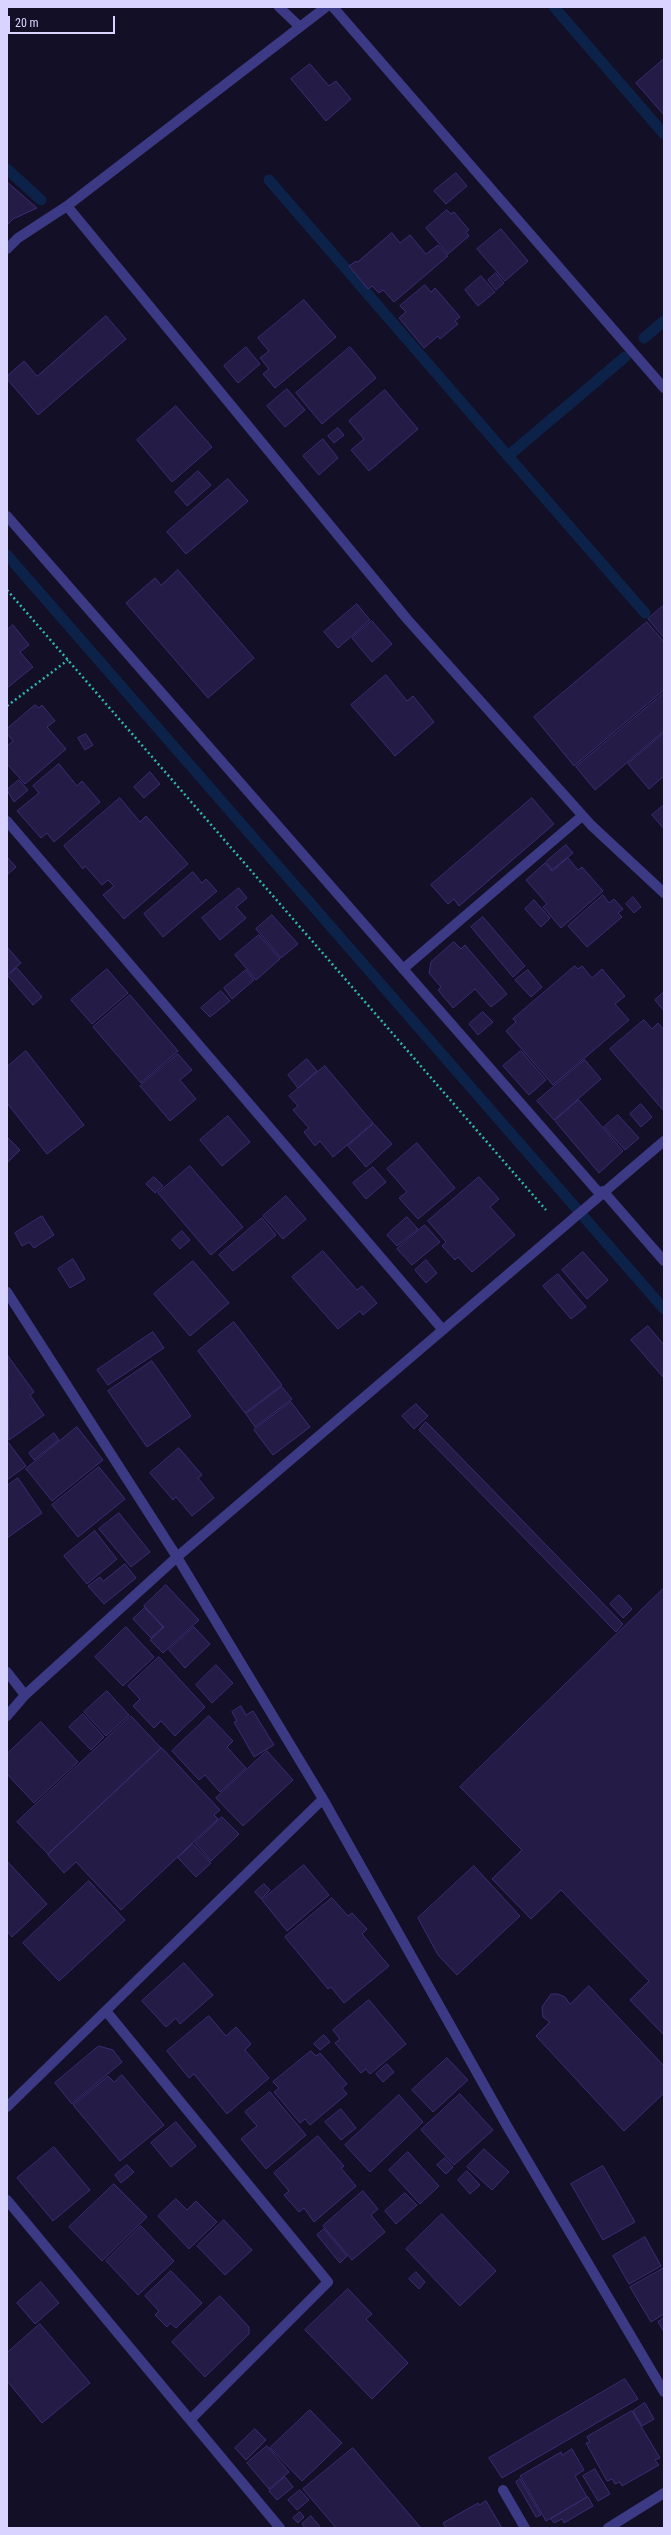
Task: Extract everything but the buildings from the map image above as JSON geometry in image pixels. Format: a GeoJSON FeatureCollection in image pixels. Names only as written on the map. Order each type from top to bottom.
{"type":"FeatureCollection","features":[{"type":"Feature","properties":{"kind":"street"},"geometry":{"type":"LineString","coordinates":[[279,7],[299,26]]}},
{"type":"Feature","properties":{"kind":"street"},"geometry":{"type":"LineString","coordinates":[[7,249],[18,238],[67,206],[299,26],[326,7]]}},
{"type":"Feature","properties":{"kind":"street"},"geometry":{"type":"LineString","coordinates":[[333,7],[664,388]]}},
{"type":"Feature","properties":{"kind":"street"},"geometry":{"type":"LineString","coordinates":[[67,206],[407,619],[582,816],[664,893]]}},
{"type":"Feature","properties":{"kind":"street"},"geometry":{"type":"LineString","coordinates":[[7,516],[600,1194],[664,1261]]}},
{"type":"Feature","properties":{"kind":"street"},"geometry":{"type":"LineString","coordinates":[[403,969],[582,816]]}},
{"type":"Feature","properties":{"kind":"street"},"geometry":{"type":"LineString","coordinates":[[7,821],[443,1330]]}},
{"type":"Feature","properties":{"kind":"street"},"geometry":{"type":"LineString","coordinates":[[7,1716],[25,1695],[177,1556],[664,1141]]}},
{"type":"Feature","properties":{"kind":"street"},"geometry":{"type":"LineString","coordinates":[[7,1292],[177,1556],[323,1800],[507,2126],[664,2392]]}},
{"type":"Feature","properties":{"kind":"street"},"geometry":{"type":"LineString","coordinates":[[7,1672],[25,1695]]}},
{"type":"Feature","properties":{"kind":"street"},"geometry":{"type":"LineString","coordinates":[[7,2107],[323,1800]]}},
{"type":"Feature","properties":{"kind":"street"},"geometry":{"type":"LineString","coordinates":[[106,2010],[328,2282],[190,2420]]}},
{"type":"Feature","properties":{"kind":"street"},"geometry":{"type":"LineString","coordinates":[[7,2200],[280,2528]]}},
{"type":"Feature","properties":{"kind":"street"},"geometry":{"type":"LineString","coordinates":[[503,2490],[525,2528]]}},
{"type":"Feature","properties":{"kind":"street"},"geometry":{"type":"LineString","coordinates":[[608,2528],[664,2493]]}},
{"type":"Feature","properties":{"kind":"path"},"geometry":{"type":"LineString","coordinates":[[7,590],[563,1226]]}},
{"type":"Feature","properties":{"kind":"path"},"geometry":{"type":"LineString","coordinates":[[7,706],[68,660]]}},
{"type":"Feature","properties":{"kind":"waterway"},"geometry":{"type":"LineString","coordinates":[[554,7],[664,134]]}},
{"type":"Feature","properties":{"kind":"waterway"},"geometry":{"type":"LineString","coordinates":[[7,169],[41,200]]}},
{"type":"Feature","properties":{"kind":"waterway"},"geometry":{"type":"LineString","coordinates":[[269,180],[508,456]]}},
{"type":"Feature","properties":{"kind":"waterway"},"geometry":{"type":"LineString","coordinates":[[644,338],[664,321]]}},
{"type":"Feature","properties":{"kind":"waterway"},"geometry":{"type":"LineString","coordinates":[[625,357],[508,456],[645,613]]}},
{"type":"Feature","properties":{"kind":"waterway"},"geometry":{"type":"LineString","coordinates":[[7,555],[664,1309]]}}]}
